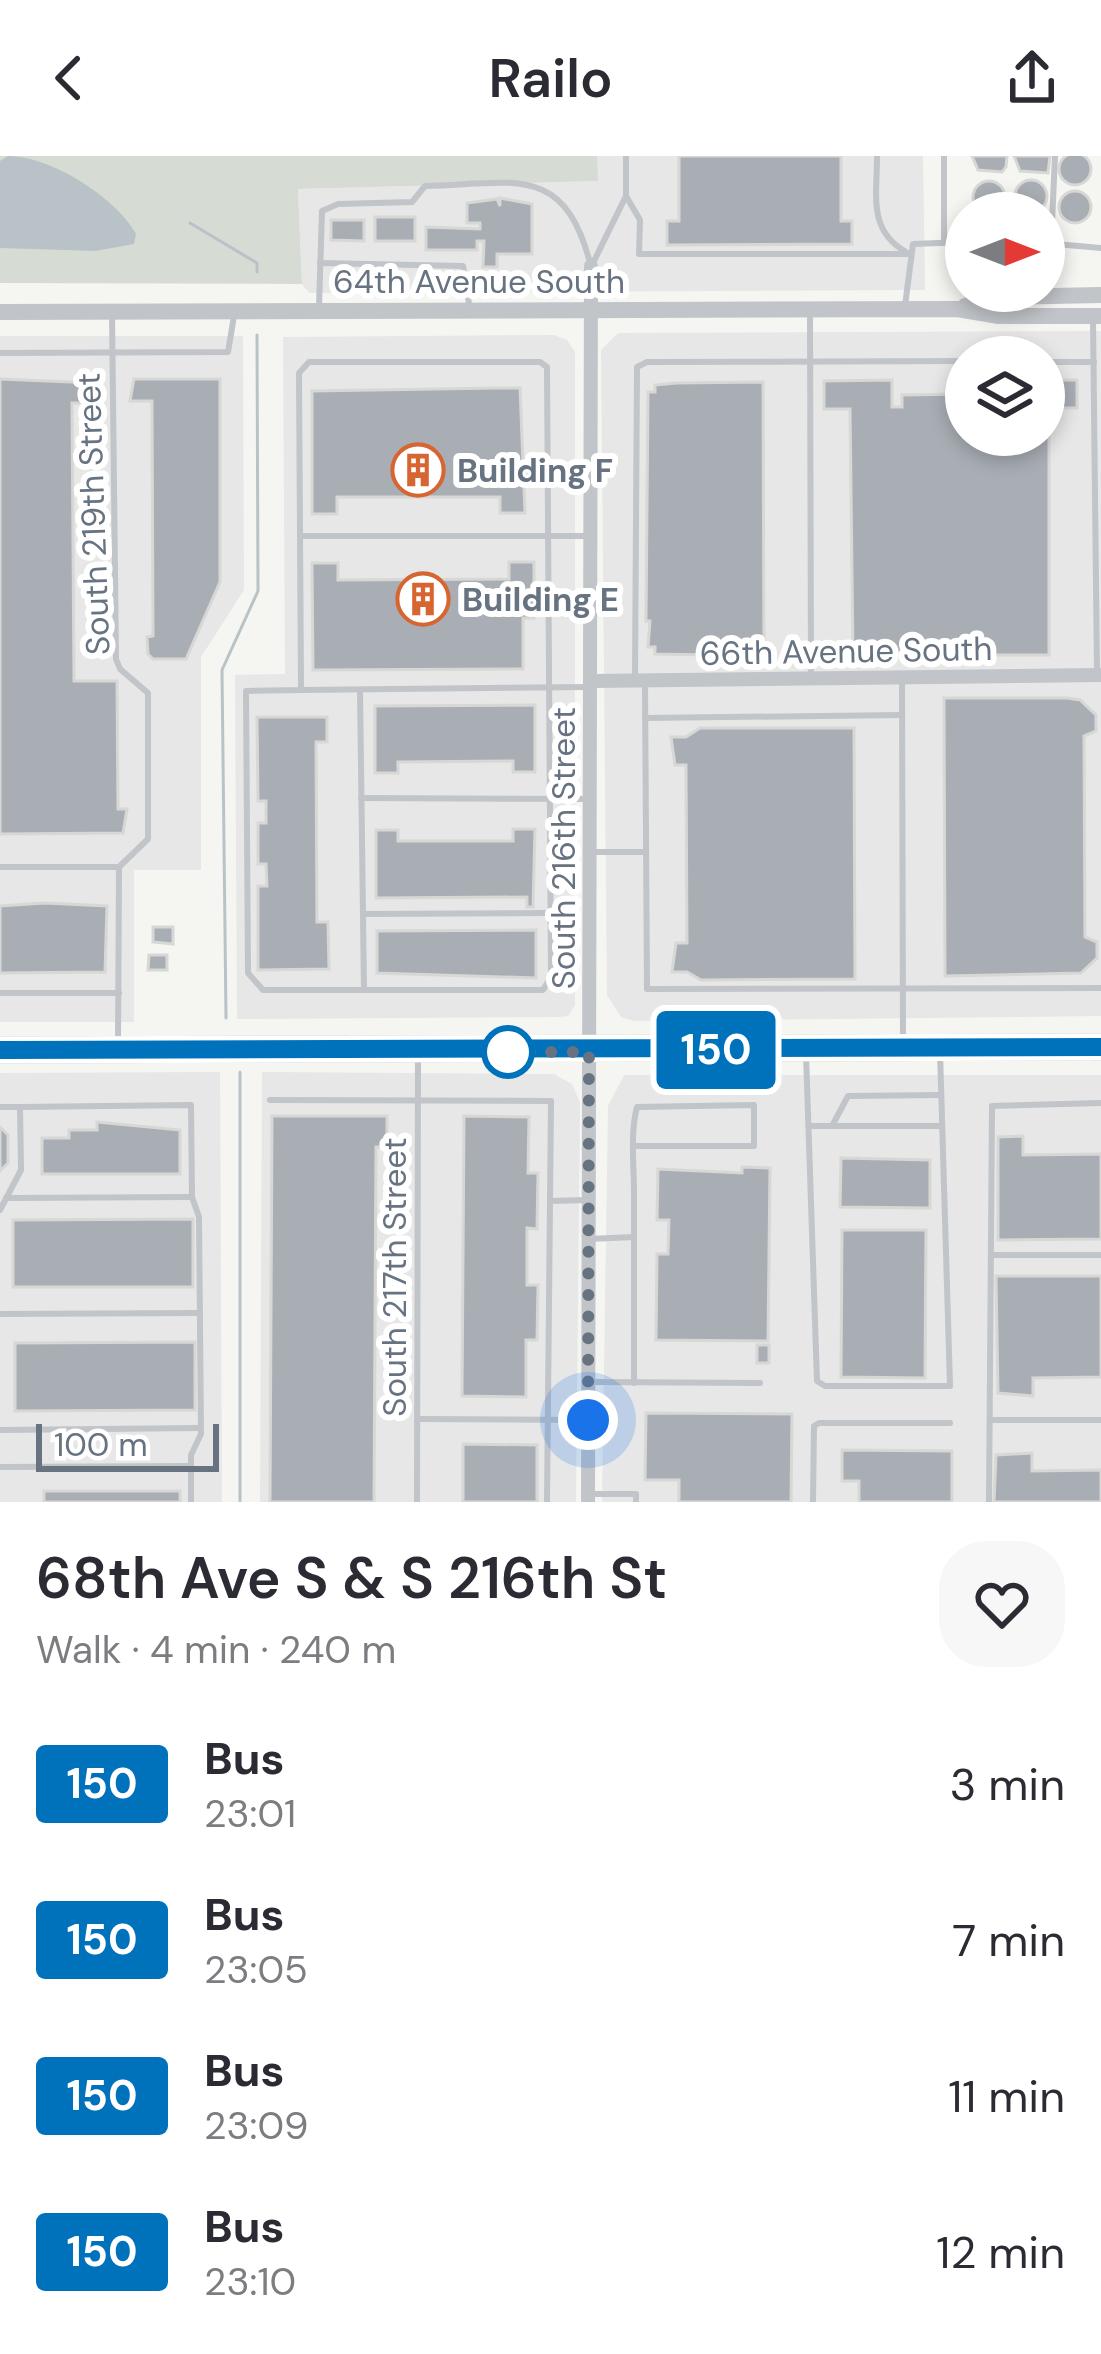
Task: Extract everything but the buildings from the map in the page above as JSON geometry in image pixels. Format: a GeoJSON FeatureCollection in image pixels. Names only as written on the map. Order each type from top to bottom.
{"type":"FeatureCollection","features":[{"type":"Feature","properties":{"kind":"main road"},"geometry":{"type":"LineString","coordinates":[[0,1050],[418,1053],[1101,1047]]}},
{"type":"Feature","properties":{"kind":"street","name":"South 216th Street"},"geometry":{"type":"LineString","coordinates":[[588,1498],[591,266]]}},
{"type":"Feature","properties":{"kind":"street","name":"64th Avenue South"},"geometry":{"type":"LineString","coordinates":[[1065,296],[1101,295]]}},
{"type":"Feature","properties":{"kind":"street","name":"64th Avenue South"},"geometry":{"type":"LineString","coordinates":[[0,312],[945,309]]}},
{"type":"Feature","properties":{"kind":"street","name":"64th Avenue South"},"geometry":{"type":"LineString","coordinates":[[975,312],[1097,316]]}},
{"type":"Feature","properties":{"kind":"street","name":"66th Avenue South"},"geometry":{"type":"LineString","coordinates":[[591,684],[1099,675]]}},
{"type":"Feature","properties":{"kind":"lane"},"geometry":{"type":"LineString","coordinates":[[591,266],[626,196],[626,156]]}},
{"type":"Feature","properties":{"kind":"lane"},"geometry":{"type":"LineString","coordinates":[[878,156],[878,227],[885,240],[908,254]]}},
{"type":"Feature","properties":{"kind":"lane"},"geometry":{"type":"LineString","coordinates":[[905,309],[908,254],[918,242],[944,242],[944,156]]}},
{"type":"Feature","properties":{"kind":"lane"},"geometry":{"type":"LineString","coordinates":[[1052,192],[1055,156]]}},
{"type":"Feature","properties":{"kind":"lane"},"geometry":{"type":"LineString","coordinates":[[320,311],[322,211],[338,204],[412,202],[424,186],[518,184],[561,196],[579,220],[591,266]]}},
{"type":"Feature","properties":{"kind":"lane"},"geometry":{"type":"LineString","coordinates":[[626,196],[640,220],[639,254],[908,254]]}},
{"type":"Feature","properties":{"kind":"lane"},"geometry":{"type":"LineString","coordinates":[[1065,245],[1101,248]]}},
{"type":"Feature","properties":{"kind":"lane"},"geometry":{"type":"LineString","coordinates":[[320,263],[463,266],[470,313]]}},
{"type":"Feature","properties":{"kind":"lane"},"geometry":{"type":"LineString","coordinates":[[810,310],[811,677]]}},
{"type":"Feature","properties":{"kind":"lane","name":"South 219th Street"},"geometry":{"type":"LineString","coordinates":[[112,312],[116,658],[120,669],[148,693],[149,759],[148,839],[119,867]]}},
{"type":"Feature","properties":{"kind":"lane"},"geometry":{"type":"LineString","coordinates":[[0,353],[228,352],[234,312]]}},
{"type":"Feature","properties":{"kind":"lane"},"geometry":{"type":"LineString","coordinates":[[1097,316],[1099,675]]}},
{"type":"Feature","properties":{"kind":"lane"},"geometry":{"type":"LineString","coordinates":[[945,361],[647,362],[637,367],[647,989],[1101,988]]}},
{"type":"Feature","properties":{"kind":"lane"},"geometry":{"type":"LineString","coordinates":[[301,690],[299,373],[309,362],[540,362],[547,367],[550,688],[551,977],[544,990],[263,990],[248,973],[246,691],[550,688],[591,684]]}},
{"type":"Feature","properties":{"kind":"lane"},"geometry":{"type":"LineString","coordinates":[[1065,362],[1094,362]]}},
{"type":"Feature","properties":{"kind":"lane"},"geometry":{"type":"LineString","coordinates":[[300,536],[591,536]]}},
{"type":"Feature","properties":{"kind":"lane"},"geometry":{"type":"LineString","coordinates":[[902,677],[903,1049]]}},
{"type":"Feature","properties":{"kind":"lane"},"geometry":{"type":"LineString","coordinates":[[360,689],[364,990]]}},
{"type":"Feature","properties":{"kind":"lane"},"geometry":{"type":"LineString","coordinates":[[644,718],[902,716]]}},
{"type":"Feature","properties":{"kind":"lane"},"geometry":{"type":"LineString","coordinates":[[362,798],[590,799]]}},
{"type":"Feature","properties":{"kind":"lane"},"geometry":{"type":"LineString","coordinates":[[590,853],[644,852]]}},
{"type":"Feature","properties":{"kind":"lane"},"geometry":{"type":"LineString","coordinates":[[0,867],[119,867],[118,1049]]}},
{"type":"Feature","properties":{"kind":"lane"},"geometry":{"type":"LineString","coordinates":[[363,914],[550,913]]}},
{"type":"Feature","properties":{"kind":"lane"},"geometry":{"type":"LineString","coordinates":[[0,993],[118,993]]}},
{"type":"Feature","properties":{"kind":"lane"},"geometry":{"type":"LineString","coordinates":[[806,1050],[817,1381],[825,1386],[950,1386],[950,1254],[942,1214],[940,1048]]}},
{"type":"Feature","properties":{"kind":"lane","name":"South 217th Street"},"geometry":{"type":"LineString","coordinates":[[417,1502],[418,1053]]}},
{"type":"Feature","properties":{"kind":"lane"},"geometry":{"type":"LineString","coordinates":[[832,1126],[848,1096],[940,1095]]}},
{"type":"Feature","properties":{"kind":"lane"},"geometry":{"type":"LineString","coordinates":[[270,1100],[551,1101],[547,1502]]}},
{"type":"Feature","properties":{"kind":"lane"},"geometry":{"type":"LineString","coordinates":[[988,1502],[992,1106],[1101,1102]]}},
{"type":"Feature","properties":{"kind":"lane"},"geometry":{"type":"LineString","coordinates":[[634,1145],[754,1146],[754,1105],[642,1104],[634,1115],[634,1145],[634,1383]]}},
{"type":"Feature","properties":{"kind":"lane"},"geometry":{"type":"LineString","coordinates":[[0,1107],[191,1105],[191,1196],[199,1216],[200,1313],[200,1428],[191,1466],[191,1502]]}},
{"type":"Feature","properties":{"kind":"lane"},"geometry":{"type":"LineString","coordinates":[[0,1210],[21,1170],[20,1107]]}},
{"type":"Feature","properties":{"kind":"lane"},"geometry":{"type":"LineString","coordinates":[[810,1126],[941,1126]]}},
{"type":"Feature","properties":{"kind":"lane"},"geometry":{"type":"LineString","coordinates":[[6,1198],[191,1196]]}},
{"type":"Feature","properties":{"kind":"lane"},"geometry":{"type":"LineString","coordinates":[[550,1201],[589,1200]]}},
{"type":"Feature","properties":{"kind":"lane"},"geometry":{"type":"LineString","coordinates":[[589,1239],[634,1238]]}},
{"type":"Feature","properties":{"kind":"lane"},"geometry":{"type":"LineString","coordinates":[[989,1256],[1101,1255]]}},
{"type":"Feature","properties":{"kind":"lane"},"geometry":{"type":"LineString","coordinates":[[0,1314],[200,1313]]}},
{"type":"Feature","properties":{"kind":"lane"},"geometry":{"type":"LineString","coordinates":[[588,1382],[760,1383]]}},
{"type":"Feature","properties":{"kind":"lane"},"geometry":{"type":"LineString","coordinates":[[418,1419],[588,1420]]}},
{"type":"Feature","properties":{"kind":"lane"},"geometry":{"type":"LineString","coordinates":[[989,1420],[1101,1420]]}},
{"type":"Feature","properties":{"kind":"lane"},"geometry":{"type":"LineString","coordinates":[[813,1502],[814,1426],[819,1423],[950,1423]]}},
{"type":"Feature","properties":{"kind":"lane"},"geometry":{"type":"LineString","coordinates":[[0,1430],[200,1428]]}},
{"type":"Feature","properties":{"kind":"lane"},"geometry":{"type":"LineString","coordinates":[[0,1467],[191,1466]]}},
{"type":"Feature","properties":{"kind":"lane"},"geometry":{"type":"LineString","coordinates":[[588,1498],[636,1494],[636,1502]]}},
{"type":"Feature","properties":{"kind":"shaded area"},"geometry":{"type":"Polygon","coordinates":[[[0,156],[597,156],[598,181],[298,189],[302,284],[0,283],[0,156]]]}},
{"type":"Feature","properties":{"kind":"shaded area"},"geometry":{"type":"Polygon","coordinates":[[[8,156],[43,163],[98,193],[136,234],[134,244],[95,251],[0,248],[0,161],[8,156]]]}},
{"type":"Feature","properties":{"kind":"shaded area"},"geometry":{"type":"Polygon","coordinates":[[[597,156],[923,156],[925,290],[309,293],[302,284],[298,189],[597,181],[597,156]]]}},
{"type":"Feature","properties":{"kind":"shaded area"},"geometry":{"type":"Polygon","coordinates":[[[1101,331],[1101,1016],[634,1021],[621,1017],[607,995],[601,350],[618,333],[1101,331]]]}},
{"type":"Feature","properties":{"kind":"shaded area"},"geometry":{"type":"Polygon","coordinates":[[[554,335],[567,340],[575,352],[575,1005],[568,1016],[559,1017],[237,1019],[235,675],[285,674],[283,337],[554,335]]]}},
{"type":"Feature","properties":{"kind":"shaded area"},"geometry":{"type":"Polygon","coordinates":[[[0,336],[243,336],[244,590],[201,657],[201,870],[134,870],[134,1022],[0,1022],[0,336]]]}},
{"type":"Feature","properties":{"kind":"shaded area"},"geometry":{"type":"Polygon","coordinates":[[[220,1072],[222,1502],[0,1502],[0,1073],[220,1072]]]}},
{"type":"Feature","properties":{"kind":"shaded area"},"geometry":{"type":"Polygon","coordinates":[[[262,1072],[554,1074],[572,1084],[580,1103],[576,1502],[260,1502],[262,1072]]]}},
{"type":"Feature","properties":{"kind":"shaded area"},"geometry":{"type":"Polygon","coordinates":[[[624,1075],[1101,1075],[1101,1502],[602,1502],[608,1106],[624,1075]]]}},
{"type":"Feature","properties":{"kind":"waterway"},"geometry":{"type":"LineString","coordinates":[[190,223],[257,263],[257,272]]}},
{"type":"Feature","properties":{"kind":"waterway"},"geometry":{"type":"LineString","coordinates":[[226,1018],[222,670],[258,591],[257,335]]}},
{"type":"Feature","properties":{"kind":"waterway"},"geometry":{"type":"LineString","coordinates":[[240,1072],[240,1502]]}},
{"type":"Feature","properties":{"kind":"bus line","name":"150"},"geometry":{"type":"LineString","coordinates":[[0,1050],[418,1053],[1101,1047]]}},
{"type":"Feature","properties":{"kind":"place","name":"Building F"},"geometry":{"type":"Point","coordinates":[418,470]}},
{"type":"Feature","properties":{"kind":"place","name":"Building E"},"geometry":{"type":"Point","coordinates":[423,599]}},
{"type":"Feature","properties":{"kind":"route"},"geometry":{"type":"LineString","coordinates":[[508,1052],[589,1052],[588,1420]]}}]}
